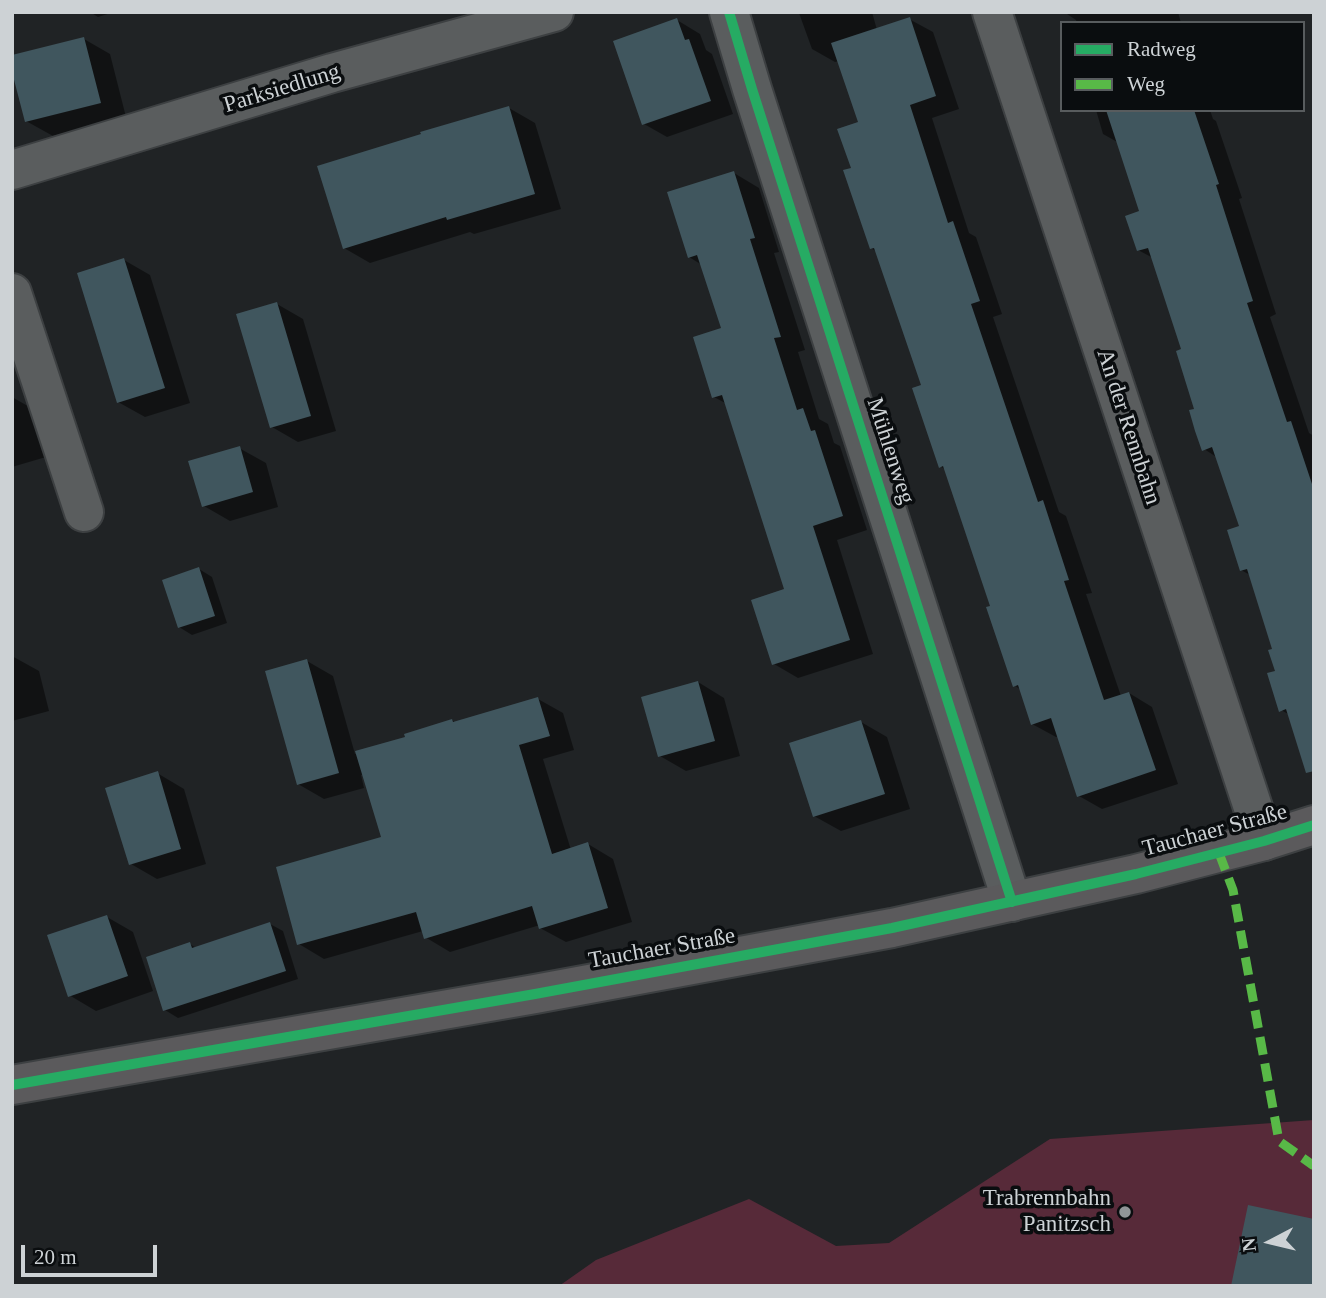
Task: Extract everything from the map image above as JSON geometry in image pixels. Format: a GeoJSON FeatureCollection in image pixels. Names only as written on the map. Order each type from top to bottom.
{"type":"FeatureCollection","features":[{"type":"Feature","properties":{"kind":"street","name":"Parksiedlung"},"geometry":{"type":"LineString","coordinates":[[12,170],[332,73],[554,12]]}},
{"type":"Feature","properties":{"kind":"street","name":"Mühlenweg"},"geometry":{"type":"LineString","coordinates":[[729,12],[1012,902]]}},
{"type":"Feature","properties":{"kind":"street","name":"An der Rennbahn"},"geometry":{"type":"LineString","coordinates":[[992,12],[1264,841]]}},
{"type":"Feature","properties":{"kind":"street"},"geometry":{"type":"LineString","coordinates":[[12,293],[84,512]]}},
{"type":"Feature","properties":{"kind":"street","name":"Tauchaer Straße"},"geometry":{"type":"LineString","coordinates":[[12,1085],[892,928],[1136,874],[1264,841],[1314,825]]}},
{"type":"Feature","properties":{"kind":"shaded area","name":"Trabrennbahn Panitzsch"},"geometry":{"type":"Polygon","coordinates":[[[1314,1120],[1314,1286],[559,1286],[596,1260],[749,1199],[836,1246],[889,1243],[1050,1139],[1314,1120]]]}},
{"type":"Feature","properties":{"kind":"building"},"geometry":{"type":"Polygon","coordinates":[[[910,17],[936,96],[910,105],[948,223],[953,221],[980,301],[971,304],[1038,502],[1043,500],[1069,580],[1064,581],[1104,700],[1129,692],[1156,770],[1077,797],[1051,718],[1031,725],[1018,685],[1013,687],[986,607],[990,606],[943,466],[939,468],[912,388],[921,385],[874,248],[870,249],[843,170],[851,168],[837,129],[858,122],[831,43],[910,17]]]}},
{"type":"Feature","properties":{"kind":"building"},"geometry":{"type":"Polygon","coordinates":[[[677,18],[685,40],[689,39],[711,101],[642,125],[613,41],[677,18]]]}},
{"type":"Feature","properties":{"kind":"building"},"geometry":{"type":"Polygon","coordinates":[[[84,37],[101,103],[25,122],[12,72],[12,55],[84,37]]]}},
{"type":"Feature","properties":{"kind":"building"},"geometry":{"type":"Polygon","coordinates":[[[509,106],[535,194],[447,220],[446,217],[343,249],[317,166],[509,106]]]}},
{"type":"Feature","properties":{"kind":"building"},"geometry":{"type":"Polygon","coordinates":[[[1107,112],[1195,112],[1253,301],[1247,303],[1287,422],[1291,421],[1314,490],[1314,771],[1306,773],[1286,709],[1279,712],[1267,673],[1275,671],[1268,650],[1272,649],[1247,569],[1240,571],[1227,530],[1239,526],[1212,447],[1202,451],[1195,431],[1189,410],[1194,409],[1176,351],[1181,349],[1148,248],[1137,251],[1125,216],[1139,211],[1107,112]]]}},
{"type":"Feature","properties":{"kind":"building"},"geometry":{"type":"Polygon","coordinates":[[[734,171],[755,238],[750,239],[781,337],[774,338],[797,410],[803,408],[811,431],[815,430],[843,516],[813,526],[850,640],[772,665],[751,600],[784,589],[722,395],[712,398],[693,337],[721,328],[697,255],[688,258],[667,192],[734,171]]]}},
{"type":"Feature","properties":{"kind":"building"},"geometry":{"type":"Polygon","coordinates":[[[124,258],[165,388],[117,403],[77,273],[124,258]]]}},
{"type":"Feature","properties":{"kind":"building"},"geometry":{"type":"Polygon","coordinates":[[[277,302],[311,416],[270,428],[236,314],[277,302]]]}},
{"type":"Feature","properties":{"kind":"building"},"geometry":{"type":"Polygon","coordinates":[[[240,446],[253,492],[202,507],[188,461],[240,446]]]}},
{"type":"Feature","properties":{"kind":"building"},"geometry":{"type":"Polygon","coordinates":[[[199,567],[215,616],[178,628],[162,580],[199,567]]]}},
{"type":"Feature","properties":{"kind":"building"},"geometry":{"type":"Polygon","coordinates":[[[307,659],[339,773],[297,785],[265,671],[307,659]]]}},
{"type":"Feature","properties":{"kind":"building"},"geometry":{"type":"Polygon","coordinates":[[[698,681],[715,741],[658,757],[641,697],[698,681]]]}},
{"type":"Feature","properties":{"kind":"building"},"geometry":{"type":"Polygon","coordinates":[[[538,697],[550,736],[519,745],[552,854],[588,842],[608,908],[539,929],[532,906],[424,939],[416,912],[297,945],[276,867],[381,837],[355,751],[405,737],[404,734],[452,719],[453,722],[538,697]]]}},
{"type":"Feature","properties":{"kind":"building"},"geometry":{"type":"Polygon","coordinates":[[[861,720],[885,794],[813,817],[789,743],[861,720]]]}},
{"type":"Feature","properties":{"kind":"building"},"geometry":{"type":"Polygon","coordinates":[[[158,771],[181,849],[129,865],[105,788],[158,771]]]}},
{"type":"Feature","properties":{"kind":"building"},"geometry":{"type":"Polygon","coordinates":[[[107,915],[128,976],[68,997],[47,935],[107,915]]]}},
{"type":"Feature","properties":{"kind":"building"},"geometry":{"type":"Polygon","coordinates":[[[270,922],[286,971],[163,1011],[146,957],[190,942],[192,948],[270,922]]]}},
{"type":"Feature","properties":{"kind":"building"},"geometry":{"type":"Polygon","coordinates":[[[1248,1205],[1314,1219],[1314,1286],[1231,1286],[1248,1205]]]}},
{"type":"Feature","properties":{"kind":"marked path"},"geometry":{"type":"LineString","coordinates":[[1219,853],[1233,890],[1279,1141],[1314,1166]]}},
{"type":"Feature","properties":{"kind":"cycle path"},"geometry":{"type":"LineString","coordinates":[[729,12],[1012,902]]}},
{"type":"Feature","properties":{"kind":"cycle path"},"geometry":{"type":"LineString","coordinates":[[12,1085],[535,994],[892,928],[1136,874],[1264,841],[1314,825]]}},
{"type":"Feature","properties":{"kind":"place","name":"Trabrennbahn Panitzsch"},"geometry":{"type":"Point","coordinates":[1125,1212]}}]}
